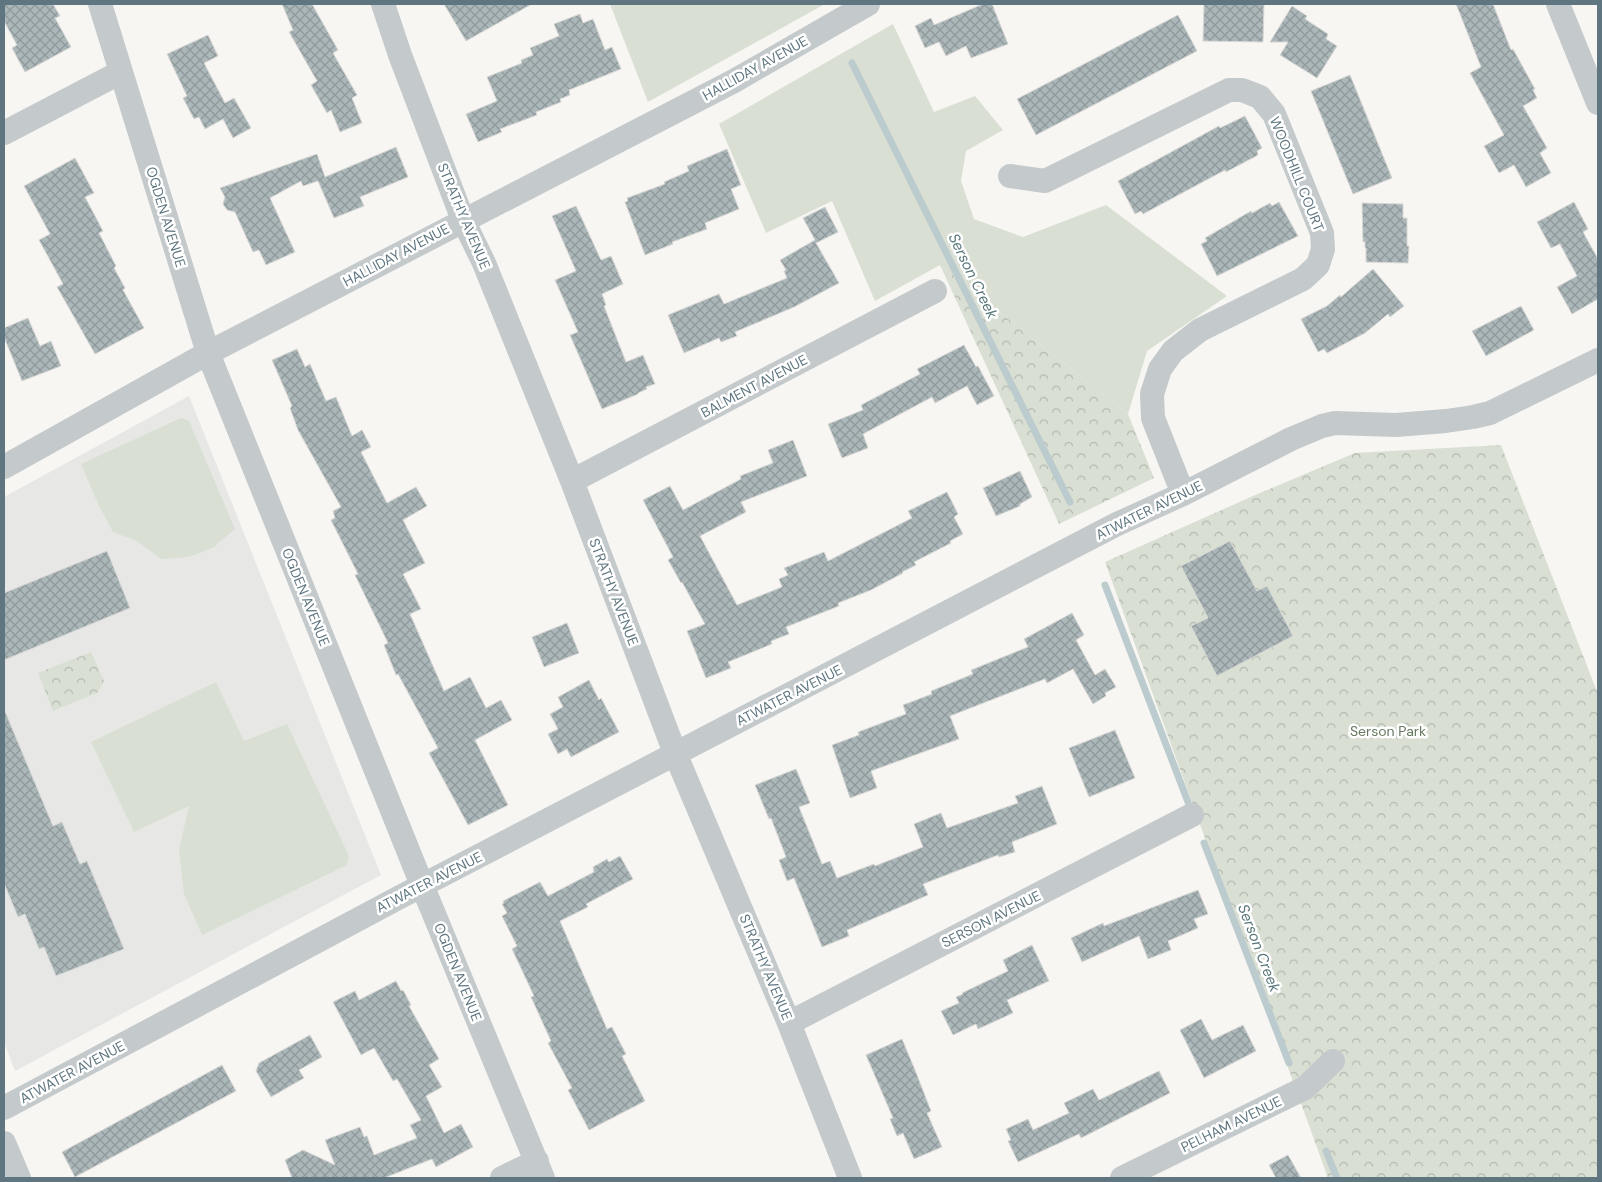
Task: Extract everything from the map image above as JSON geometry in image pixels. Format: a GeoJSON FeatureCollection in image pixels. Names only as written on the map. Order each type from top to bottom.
{"type":"FeatureCollection","features":[{"type":"Feature","properties":{"kind":"street","name":"OGDEN AVENUE"},"geometry":{"type":"LineString","coordinates":[[100,4],[208,353],[422,885],[540,1170]]}},
{"type":"Feature","properties":{"kind":"street","name":"STRATHY AVENUE"},"geometry":{"type":"LineString","coordinates":[[383,4],[400,55],[463,220],[484,263],[572,481],[675,754],[789,1023],[850,1178]]}},
{"type":"Feature","properties":{"kind":"street","name":"HALLIDAY AVENUE"},"geometry":{"type":"LineString","coordinates":[[4,467],[208,353],[734,81],[868,4]]}},
{"type":"Feature","properties":{"kind":"street"},"geometry":{"type":"LineString","coordinates":[[1558,4],[1598,103]]}},
{"type":"Feature","properties":{"kind":"street"},"geometry":{"type":"LineString","coordinates":[[4,133],[121,72]]}},
{"type":"Feature","properties":{"kind":"street","name":"WOODHILL COURT"},"geometry":{"type":"LineString","coordinates":[[1010,176],[1045,181],[1230,90],[1242,90],[1260,97],[1274,114],[1322,233],[1323,249],[1318,265],[1303,279],[1200,330],[1173,351],[1160,370],[1152,394],[1153,418],[1183,494]]}},
{"type":"Feature","properties":{"kind":"street","name":"BALMENT AVENUE"},"geometry":{"type":"LineString","coordinates":[[572,481],[935,291]]}},
{"type":"Feature","properties":{"kind":"street","name":"ATWATER AVENUE"},"geometry":{"type":"LineString","coordinates":[[4,1108],[422,885],[1108,529],[1291,440],[1322,426],[1336,423],[1355,422],[1396,425],[1473,417],[1490,413],[1598,360]]}},
{"type":"Feature","properties":{"kind":"street","name":"SERSON AVENUE"},"geometry":{"type":"LineString","coordinates":[[789,1023],[1192,815]]}},
{"type":"Feature","properties":{"kind":"street","name":"PELHAM AVENUE"},"geometry":{"type":"LineString","coordinates":[[1122,1178],[1305,1088],[1333,1061]]}},
{"type":"Feature","properties":{"kind":"street"},"geometry":{"type":"LineString","coordinates":[[4,1143],[19,1178]]}},
{"type":"Feature","properties":{"kind":"street"},"geometry":{"type":"LineString","coordinates":[[502,1178],[540,1170]]}},
{"type":"Feature","properties":{"kind":"shaded area"},"geometry":{"type":"Polygon","coordinates":[[[189,396],[381,875],[15,1071],[4,1042],[4,497],[189,396]]]}},
{"type":"Feature","properties":{"kind":"green space"},"geometry":{"type":"Polygon","coordinates":[[[610,4],[825,4],[648,102],[610,4]]]}},
{"type":"Feature","properties":{"kind":"green space"},"geometry":{"type":"Polygon","coordinates":[[[893,24],[934,112],[975,96],[1003,130],[966,151],[961,181],[974,219],[1023,237],[1106,205],[1227,296],[1147,351],[1128,414],[940,265],[875,301],[832,201],[766,233],[719,124],[893,24]]]}},
{"type":"Feature","properties":{"kind":"green space"},"geometry":{"type":"Polygon","coordinates":[[[940,265],[1128,414],[1154,478],[1059,524],[940,265]]]}},
{"type":"Feature","properties":{"kind":"green space"},"geometry":{"type":"Polygon","coordinates":[[[181,418],[189,421],[235,529],[214,547],[189,557],[161,559],[137,541],[113,532],[99,506],[81,464],[181,418]]]}},
{"type":"Feature","properties":{"kind":"green space","name":"Serson Park"},"geometry":{"type":"Polygon","coordinates":[[[1501,445],[1598,694],[1598,1178],[1328,1178],[1105,562],[1355,453],[1501,445]]]}},
{"type":"Feature","properties":{"kind":"green space"},"geometry":{"type":"Polygon","coordinates":[[[91,652],[104,681],[97,693],[53,711],[38,673],[91,652]]]}},
{"type":"Feature","properties":{"kind":"green space"},"geometry":{"type":"Polygon","coordinates":[[[216,682],[244,741],[287,724],[349,856],[347,865],[202,935],[184,894],[179,850],[189,806],[134,832],[91,742],[216,682]]]}},
{"type":"Feature","properties":{"kind":"building"},"geometry":{"type":"Polygon","coordinates":[[[4,4],[53,4],[60,16],[55,18],[71,47],[25,72],[12,48],[17,45],[4,21],[4,4]]]}},
{"type":"Feature","properties":{"kind":"building"},"geometry":{"type":"Polygon","coordinates":[[[282,4],[312,4],[338,50],[333,53],[357,95],[352,98],[362,123],[340,132],[331,110],[327,113],[311,85],[317,81],[289,32],[293,30],[282,4]]]}},
{"type":"Feature","properties":{"kind":"building"},"geometry":{"type":"Polygon","coordinates":[[[444,4],[532,4],[466,41],[444,4]]]}},
{"type":"Feature","properties":{"kind":"building"},"geometry":{"type":"Polygon","coordinates":[[[983,4],[992,4],[1008,44],[971,58],[966,46],[946,56],[939,42],[925,48],[915,26],[931,18],[934,25],[983,4]]]}},
{"type":"Feature","properties":{"kind":"building"},"geometry":{"type":"Polygon","coordinates":[[[1204,4],[1264,4],[1263,42],[1203,41],[1204,4]]]}},
{"type":"Feature","properties":{"kind":"building"},"geometry":{"type":"Polygon","coordinates":[[[1456,4],[1493,4],[1511,50],[1513,49],[1535,89],[1533,90],[1537,98],[1523,106],[1547,148],[1540,153],[1551,173],[1526,187],[1514,165],[1499,173],[1484,146],[1504,135],[1470,73],[1481,67],[1456,4]]]}},
{"type":"Feature","properties":{"kind":"building"},"geometry":{"type":"Polygon","coordinates":[[[1292,6],[1307,16],[1305,19],[1328,34],[1326,39],[1337,46],[1317,78],[1280,55],[1288,42],[1270,42],[1292,6]]]}},
{"type":"Feature","properties":{"kind":"building"},"geometry":{"type":"Polygon","coordinates":[[[580,14],[583,23],[593,19],[605,50],[612,47],[621,69],[569,90],[570,95],[560,99],[561,102],[536,112],[537,115],[500,129],[502,132],[478,142],[466,114],[497,101],[487,77],[522,63],[521,60],[533,55],[530,48],[559,36],[554,24],[580,14]]]}},
{"type":"Feature","properties":{"kind":"building"},"geometry":{"type":"Polygon","coordinates":[[[1178,15],[1197,51],[1036,135],[1017,99],[1178,15]]]}},
{"type":"Feature","properties":{"kind":"building"},"geometry":{"type":"Polygon","coordinates":[[[208,35],[218,56],[204,63],[225,103],[234,98],[251,128],[233,138],[223,119],[205,129],[199,117],[194,119],[183,98],[187,96],[167,54],[208,35]]]}},
{"type":"Feature","properties":{"kind":"building"},"geometry":{"type":"Polygon","coordinates":[[[1350,75],[1392,178],[1353,194],[1311,91],[1350,75]]]}},
{"type":"Feature","properties":{"kind":"building"},"geometry":{"type":"Polygon","coordinates":[[[1245,116],[1262,148],[1257,151],[1258,155],[1226,172],[1225,170],[1143,214],[1141,211],[1135,214],[1118,181],[1219,126],[1220,128],[1245,116]]]}},
{"type":"Feature","properties":{"kind":"building"},"geometry":{"type":"Polygon","coordinates":[[[396,147],[408,177],[360,197],[364,206],[334,218],[318,181],[303,186],[301,181],[270,198],[295,252],[266,265],[259,250],[253,252],[235,212],[227,210],[223,204],[225,197],[220,188],[317,154],[325,177],[396,147]]]}},
{"type":"Feature","properties":{"kind":"building"},"geometry":{"type":"Polygon","coordinates":[[[727,149],[741,185],[731,189],[739,209],[705,223],[707,229],[672,242],[673,244],[645,255],[625,202],[628,201],[627,198],[665,184],[664,182],[689,171],[687,166],[727,149]]]}},
{"type":"Feature","properties":{"kind":"building"},"geometry":{"type":"Polygon","coordinates":[[[75,158],[94,193],[85,197],[103,231],[99,233],[116,266],[114,268],[125,288],[123,290],[144,328],[95,354],[57,287],[63,284],[39,240],[50,234],[24,186],[75,158]]]}},
{"type":"Feature","properties":{"kind":"building"},"geometry":{"type":"Polygon","coordinates":[[[1279,202],[1298,236],[1217,276],[1201,244],[1207,241],[1205,238],[1251,211],[1252,213],[1270,203],[1272,206],[1279,202]]]}},
{"type":"Feature","properties":{"kind":"building"},"geometry":{"type":"Polygon","coordinates":[[[1574,202],[1588,229],[1583,232],[1598,259],[1598,299],[1572,314],[1557,287],[1577,276],[1560,244],[1551,248],[1537,222],[1574,202]]]}},
{"type":"Feature","properties":{"kind":"building"},"geometry":{"type":"Polygon","coordinates":[[[1362,203],[1403,204],[1403,218],[1407,218],[1408,263],[1366,262],[1366,248],[1365,242],[1363,242],[1362,203]]]}},
{"type":"Feature","properties":{"kind":"building"},"geometry":{"type":"Polygon","coordinates":[[[576,206],[601,260],[611,256],[623,284],[602,294],[606,305],[604,306],[626,362],[643,355],[655,384],[646,387],[647,389],[638,394],[602,409],[570,335],[578,332],[555,280],[576,271],[552,216],[576,206]]]}},
{"type":"Feature","properties":{"kind":"building"},"geometry":{"type":"Polygon","coordinates":[[[825,207],[838,232],[816,243],[839,283],[794,307],[735,332],[737,336],[721,342],[719,338],[684,353],[668,315],[719,294],[724,304],[787,278],[784,271],[786,270],[780,260],[815,240],[803,218],[825,207]]]}},
{"type":"Feature","properties":{"kind":"building"},"geometry":{"type":"Polygon","coordinates":[[[1373,269],[1404,306],[1390,317],[1388,314],[1365,333],[1327,353],[1324,349],[1318,352],[1301,319],[1327,306],[1340,295],[1341,297],[1373,269]]]}},
{"type":"Feature","properties":{"kind":"building"},"geometry":{"type":"Polygon","coordinates":[[[1521,306],[1534,330],[1486,356],[1472,331],[1521,306]]]}},
{"type":"Feature","properties":{"kind":"building"},"geometry":{"type":"Polygon","coordinates":[[[28,318],[40,346],[51,341],[61,366],[22,381],[4,337],[4,328],[28,318]]]}},
{"type":"Feature","properties":{"kind":"building"},"geometry":{"type":"Polygon","coordinates":[[[964,345],[994,396],[977,405],[967,386],[935,403],[932,397],[863,434],[868,448],[842,458],[828,424],[863,410],[861,405],[920,374],[917,369],[964,345]]]}},
{"type":"Feature","properties":{"kind":"building"},"geometry":{"type":"Polygon","coordinates":[[[297,349],[305,367],[310,364],[326,401],[336,397],[352,436],[362,430],[371,447],[361,452],[387,503],[416,487],[427,506],[403,520],[425,563],[403,574],[421,609],[410,614],[444,691],[470,677],[486,708],[501,700],[512,720],[475,740],[508,805],[468,825],[429,753],[438,748],[398,674],[396,675],[384,645],[388,643],[355,575],[358,574],[331,520],[335,518],[333,511],[341,507],[298,430],[290,408],[292,406],[272,360],[297,349]]]}},
{"type":"Feature","properties":{"kind":"building"},"geometry":{"type":"Polygon","coordinates":[[[793,440],[807,476],[741,502],[746,512],[700,536],[737,605],[782,587],[779,579],[788,575],[784,568],[824,552],[828,561],[912,518],[908,511],[947,492],[958,514],[954,517],[963,534],[950,541],[951,543],[914,562],[916,565],[903,573],[871,590],[838,603],[839,606],[786,627],[789,634],[771,641],[772,644],[728,662],[731,668],[706,678],[687,631],[705,624],[668,560],[673,557],[643,500],[670,486],[683,510],[741,479],[740,476],[773,463],[768,450],[793,440]]]}},
{"type":"Feature","properties":{"kind":"building"},"geometry":{"type":"Polygon","coordinates":[[[1020,471],[1032,497],[1020,504],[1020,506],[996,516],[983,488],[1020,471]]]}},
{"type":"Feature","properties":{"kind":"building"},"geometry":{"type":"Polygon","coordinates":[[[1230,541],[1257,591],[1267,586],[1293,636],[1217,676],[1191,626],[1208,618],[1181,566],[1230,541]]]}},
{"type":"Feature","properties":{"kind":"building"},"geometry":{"type":"Polygon","coordinates":[[[107,551],[130,608],[4,660],[4,593],[107,551]]]}},
{"type":"Feature","properties":{"kind":"building"},"geometry":{"type":"Polygon","coordinates":[[[1072,613],[1084,635],[1076,640],[1095,675],[1105,669],[1116,687],[1105,693],[1106,696],[1093,704],[1073,669],[1047,683],[1045,679],[950,716],[959,739],[871,771],[877,788],[850,798],[832,745],[859,735],[858,732],[906,714],[903,705],[932,694],[931,691],[973,674],[971,670],[1028,647],[1024,639],[1072,613]]]}},
{"type":"Feature","properties":{"kind":"building"},"geometry":{"type":"Polygon","coordinates":[[[567,623],[579,653],[544,667],[532,637],[567,623]]]}},
{"type":"Feature","properties":{"kind":"building"},"geometry":{"type":"Polygon","coordinates":[[[589,680],[619,732],[571,757],[567,749],[558,754],[548,734],[558,729],[550,714],[563,707],[558,697],[589,680]]]}},
{"type":"Feature","properties":{"kind":"building"},"geometry":{"type":"Polygon","coordinates":[[[4,709],[53,826],[62,822],[80,864],[87,861],[124,949],[56,976],[44,947],[39,949],[25,914],[18,917],[4,883],[4,709]]]}},
{"type":"Feature","properties":{"kind":"building"},"geometry":{"type":"Polygon","coordinates":[[[1115,730],[1135,778],[1089,797],[1069,748],[1115,730]]]}},
{"type":"Feature","properties":{"kind":"building"},"geometry":{"type":"Polygon","coordinates":[[[796,769],[810,803],[799,807],[822,864],[830,861],[837,878],[874,864],[875,866],[923,847],[914,824],[941,813],[947,828],[1018,803],[1015,796],[1042,786],[1057,824],[1012,842],[1015,852],[999,857],[998,855],[923,884],[928,895],[847,930],[849,936],[822,947],[794,878],[787,881],[779,860],[786,857],[771,818],[769,819],[755,785],[796,769]]]}},
{"type":"Feature","properties":{"kind":"building"},"geometry":{"type":"Polygon","coordinates":[[[620,856],[633,879],[586,904],[588,907],[560,921],[607,1029],[612,1027],[626,1054],[622,1056],[645,1101],[589,1130],[568,1090],[572,1088],[548,1043],[551,1041],[531,997],[534,996],[512,949],[517,946],[502,916],[507,913],[502,904],[504,903],[503,901],[540,882],[548,896],[594,872],[593,867],[607,859],[609,862],[620,856]]]}},
{"type":"Feature","properties":{"kind":"building"},"geometry":{"type":"Polygon","coordinates":[[[1198,890],[1208,914],[1194,919],[1198,928],[1168,941],[1171,950],[1148,959],[1139,936],[1082,962],[1071,938],[1103,923],[1104,926],[1198,890]]]}},
{"type":"Feature","properties":{"kind":"building"},"geometry":{"type":"Polygon","coordinates":[[[1032,945],[1049,981],[1007,1000],[1013,1013],[978,1029],[976,1024],[953,1035],[941,1011],[959,1003],[956,997],[962,993],[1008,971],[1003,960],[1032,945]]]}},
{"type":"Feature","properties":{"kind":"building"},"geometry":{"type":"Polygon","coordinates":[[[396,981],[401,991],[403,990],[411,1005],[409,1006],[439,1059],[429,1065],[442,1087],[426,1096],[444,1133],[461,1124],[473,1147],[436,1167],[432,1159],[384,1178],[292,1178],[285,1160],[303,1150],[335,1165],[325,1140],[360,1127],[364,1137],[367,1136],[374,1155],[417,1138],[410,1125],[421,1120],[397,1079],[393,1081],[374,1048],[361,1055],[333,1002],[355,991],[359,1000],[396,981]]]}},
{"type":"Feature","properties":{"kind":"building"},"geometry":{"type":"Polygon","coordinates":[[[1201,1019],[1212,1040],[1243,1025],[1256,1051],[1204,1078],[1180,1030],[1201,1019]]]}},
{"type":"Feature","properties":{"kind":"building"},"geometry":{"type":"Polygon","coordinates":[[[310,1035],[322,1057],[299,1070],[304,1078],[271,1097],[256,1071],[259,1063],[310,1035]]]}},
{"type":"Feature","properties":{"kind":"building"},"geometry":{"type":"Polygon","coordinates":[[[902,1039],[931,1111],[927,1113],[942,1147],[914,1159],[903,1133],[897,1136],[890,1119],[893,1118],[866,1055],[902,1039]]]}},
{"type":"Feature","properties":{"kind":"building"},"geometry":{"type":"Polygon","coordinates":[[[222,1065],[236,1091],[75,1177],[62,1152],[222,1065]]]}},
{"type":"Feature","properties":{"kind":"building"},"geometry":{"type":"Polygon","coordinates":[[[1159,1071],[1170,1093],[1081,1138],[1079,1134],[1018,1162],[1008,1141],[1011,1140],[1006,1129],[1028,1119],[1033,1130],[1069,1113],[1064,1103],[1093,1089],[1099,1100],[1159,1071]]]}},
{"type":"Feature","properties":{"kind":"building"},"geometry":{"type":"Polygon","coordinates":[[[1288,1155],[1301,1178],[1276,1178],[1269,1165],[1288,1155]]]}},
{"type":"Feature","properties":{"kind":"waterway","name":"Serson Creek"},"geometry":{"type":"LineString","coordinates":[[852,63],[1070,502]]}},
{"type":"Feature","properties":{"kind":"waterway","name":"Serson Creek"},"geometry":{"type":"LineString","coordinates":[[1105,585],[1188,802]]}},
{"type":"Feature","properties":{"kind":"waterway","name":"Serson Creek"},"geometry":{"type":"LineString","coordinates":[[1204,843],[1289,1063]]}},
{"type":"Feature","properties":{"kind":"waterway","name":"Serson Creek"},"geometry":{"type":"LineString","coordinates":[[1326,1151],[1337,1178]]}}]}
